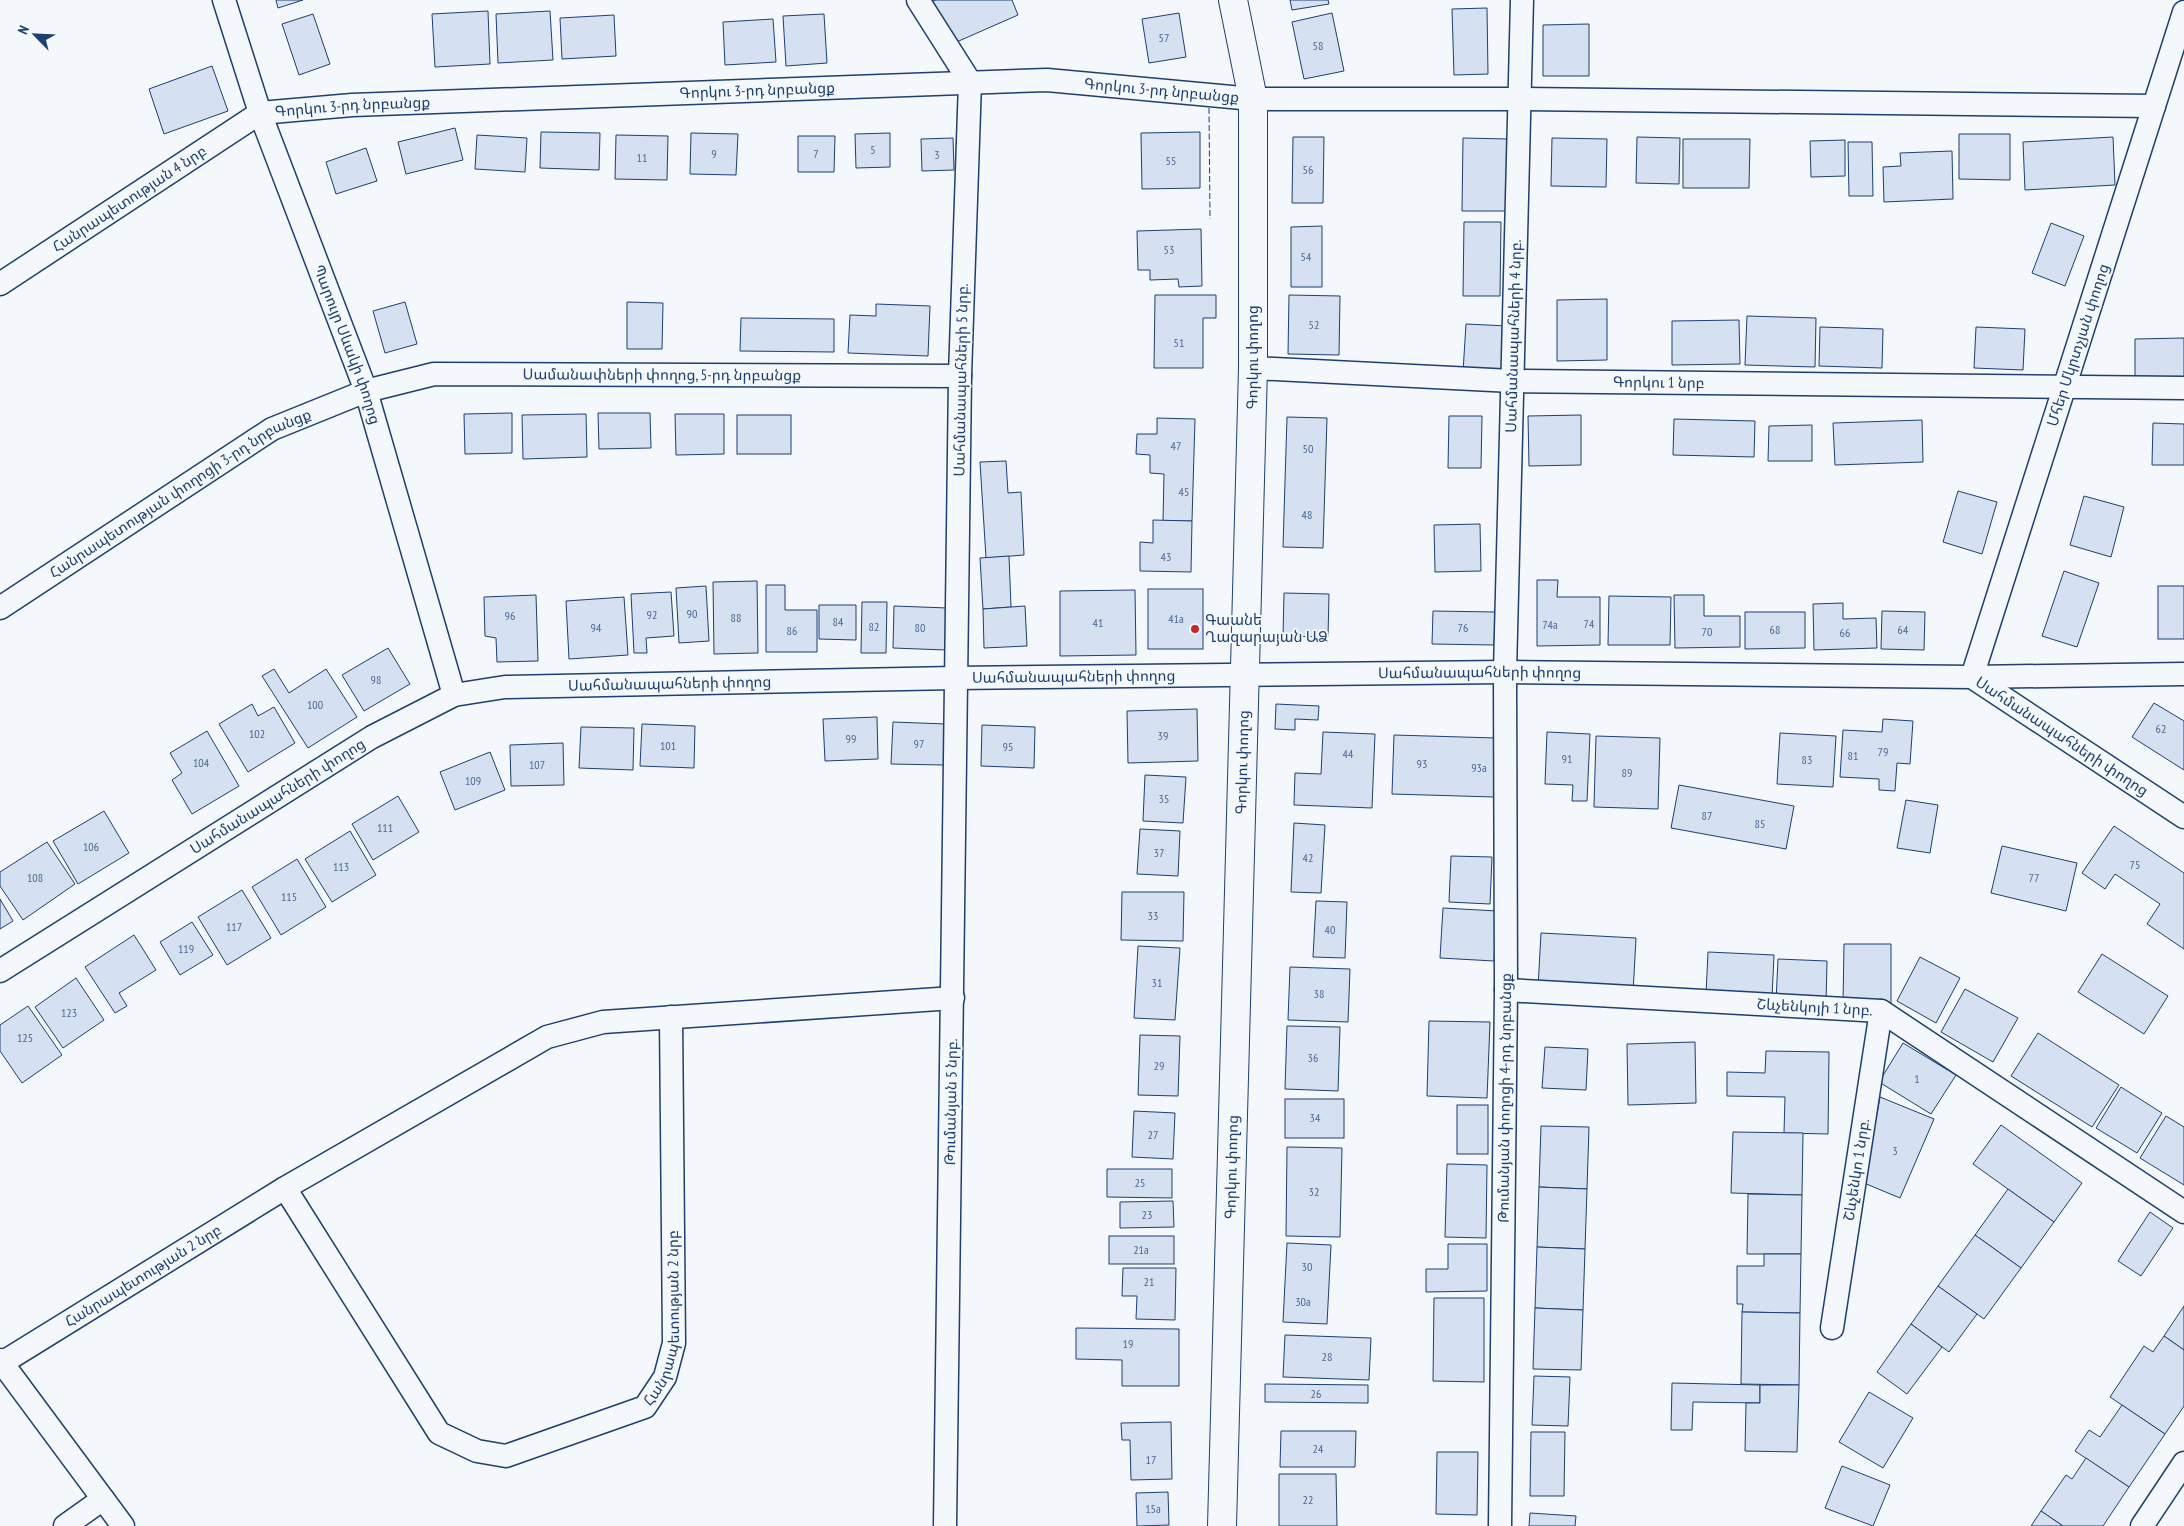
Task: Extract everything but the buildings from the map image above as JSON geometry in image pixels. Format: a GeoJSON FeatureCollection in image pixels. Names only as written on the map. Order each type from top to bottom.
{"type":"FeatureCollection","features":[{"type":"Feature","properties":{"kind":"street","name":"Պարույր Սևակի փողոց"},"geometry":{"type":"LineString","coordinates":[[224,0],[260,113],[366,391],[454,695]]}},
{"type":"Feature","properties":{"kind":"street"},"geometry":{"type":"LineString","coordinates":[[918,0],[970,82]]}},
{"type":"Feature","properties":{"kind":"street","name":"Գորկու փողոց"},"geometry":{"type":"LineString","coordinates":[[1222,1526],[1253,368],[1253,99],[1233,0]]}},
{"type":"Feature","properties":{"kind":"street","name":"Սահմանապահների 4 նրբ."},"geometry":{"type":"LineString","coordinates":[[1505,672],[1522,0]]}},
{"type":"Feature","properties":{"kind":"street","name":"Մհեր Մկրտչյան փողոց"},"geometry":{"type":"LineString","coordinates":[[1972,677],[2184,12]]}},
{"type":"Feature","properties":{"kind":"street","name":"Գորկու 3-րդ նրբանցք"},"geometry":{"type":"LineString","coordinates":[[260,113],[352,105],[1046,80],[1253,99],[1518,99],[2154,106]]}},
{"type":"Feature","properties":{"kind":"street","name":"Սահմանապահների 5 նրբ."},"geometry":{"type":"LineString","coordinates":[[955,678],[960,376],[970,82]]}},
{"type":"Feature","properties":{"kind":"street","name":"Հանրապետության 4 նրբ"},"geometry":{"type":"LineString","coordinates":[[0,284],[260,113]]}},
{"type":"Feature","properties":{"kind":"street","name":"Գորկու 1 նրբ"},"geometry":{"type":"LineString","coordinates":[[1253,368],[1512,381],[2184,388]]}},
{"type":"Feature","properties":{"kind":"street","name":"Սամանափների փողոց, 5-րդ նրբանցք"},"geometry":{"type":"LineString","coordinates":[[366,391],[434,374],[960,376]]}},
{"type":"Feature","properties":{"kind":"street","name":"Հանրապետության փողոցի 3-րդ նրբանցք"},"geometry":{"type":"LineString","coordinates":[[0,608],[272,429],[366,391]]}},
{"type":"Feature","properties":{"kind":"street","name":"Սահմանապահների փողոց"},"geometry":{"type":"LineString","coordinates":[[0,971],[372,737],[454,695],[505,687],[955,678],[1505,672],[1972,677],[2184,817]]}},
{"type":"Feature","properties":{"kind":"street","name":"Թումանյան փողոցի 4-րդ նրբանցք"},"geometry":{"type":"LineString","coordinates":[[1500,1526],[1506,990],[1505,672]]}},
{"type":"Feature","properties":{"kind":"street"},"geometry":{"type":"LineString","coordinates":[[1972,677],[2184,674]]}},
{"type":"Feature","properties":{"kind":"street","name":"Թումանյան 5 նրբ."},"geometry":{"type":"LineString","coordinates":[[945,1526],[953,998],[955,678]]}},
{"type":"Feature","properties":{"kind":"street","name":"Շևչենկոյի 1 նրբ."},"geometry":{"type":"LineString","coordinates":[[1506,990],[1881,1012],[2184,1212]]}},
{"type":"Feature","properties":{"kind":"street","name":"Հանրապետության 2 նրբ"},"geometry":{"type":"LineString","coordinates":[[1,1361],[285,1188],[547,1037],[603,1022],[953,998]]}},
{"type":"Feature","properties":{"kind":"street","name":"Շևչենկո 1 նրբ."},"geometry":{"type":"LineString","coordinates":[[1832,1328],[1881,1012]]}},
{"type":"Feature","properties":{"kind":"street","name":"Հանրապետության 2 նրբ"},"geometry":{"type":"LineString","coordinates":[[285,1188],[440,1433],[477,1452],[506,1456],[645,1407],[665,1377],[674,1343],[671,1017]]}},
{"type":"Feature","properties":{"kind":"street"},"geometry":{"type":"LineString","coordinates":[[1,1361],[123,1526]]}},
{"type":"Feature","properties":{"kind":"street"},"geometry":{"type":"LineString","coordinates":[[2142,1526],[2184,1463]]}},
{"type":"Feature","properties":{"kind":"street"},"geometry":{"type":"LineString","coordinates":[[65,1526],[103,1498]]}},
{"type":"Feature","properties":{"kind":"fence"},"geometry":{"type":"LineString","coordinates":[[1209,108],[1210,219]]}},
{"type":"Feature","properties":{"kind":"place","name":"Գաանե Ղազարայան ԱՁ"},"geometry":{"type":"Point","coordinates":[1195,629]}}]}
